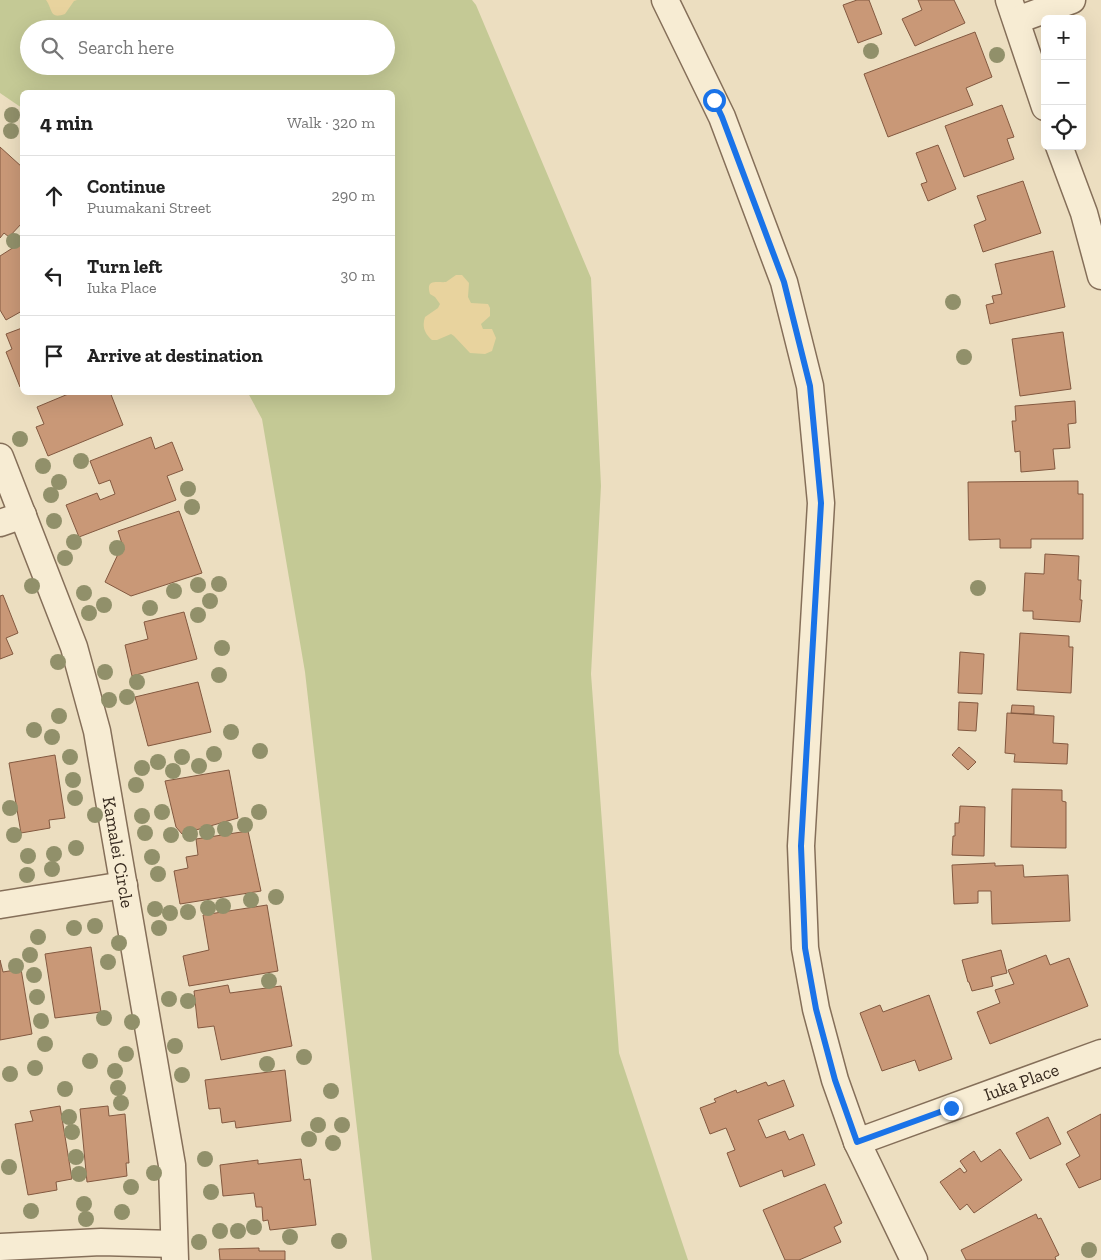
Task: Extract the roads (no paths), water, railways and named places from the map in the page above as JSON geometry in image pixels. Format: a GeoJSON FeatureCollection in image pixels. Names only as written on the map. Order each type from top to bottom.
{"type":"FeatureCollection","features":[{"type":"Feature","properties":{"kind":"street"},"geometry":{"type":"LineString","coordinates":[[665,0],[722,117],[778,263],[810,386],[821,503],[801,846],[805,948],[816,1009],[835,1080],[857,1142],[914,1260]]}},
{"type":"Feature","properties":{"kind":"street"},"geometry":{"type":"LineString","coordinates":[[1044,105],[1013,10],[1072,0]]}},
{"type":"Feature","properties":{"kind":"street"},"geometry":{"type":"LineString","coordinates":[[1060,150],[1084,213],[1101,276]]}},
{"type":"Feature","properties":{"kind":"street","name":"Kamalei Circle"},"geometry":{"type":"LineString","coordinates":[[0,457],[12,519],[74,647],[97,731],[172,1165],[174,1252]]}},
{"type":"Feature","properties":{"kind":"street"},"geometry":{"type":"LineString","coordinates":[[0,904],[124,885]]}},
{"type":"Feature","properties":{"kind":"street","name":"Iuka Place"},"geometry":{"type":"LineString","coordinates":[[857,1142],[1101,1053]]}},
{"type":"Feature","properties":{"kind":"street"},"geometry":{"type":"LineString","coordinates":[[0,1247],[101,1242],[174,1252]]}}]}
